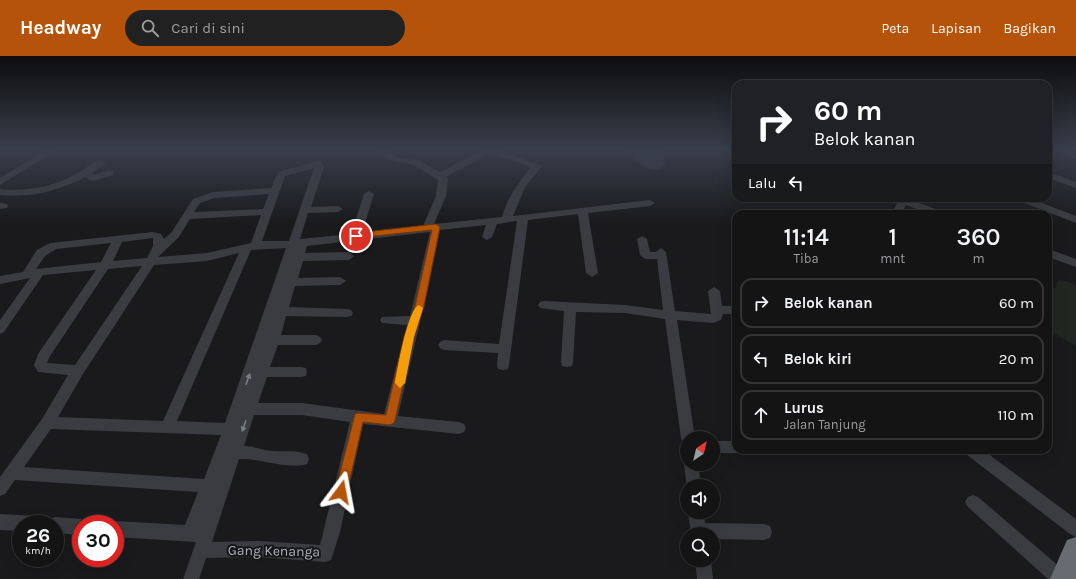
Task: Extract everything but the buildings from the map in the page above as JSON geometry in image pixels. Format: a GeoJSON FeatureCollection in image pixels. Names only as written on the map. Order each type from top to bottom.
{"type":"FeatureCollection","features":[{"type":"Feature","properties":{"kind":"highway"},"geometry":{"type":"LineString","coordinates":[[1062,579],[1076,549]]}},
{"type":"Feature","properties":{"kind":"street"},"geometry":{"type":"LineString","coordinates":[[0,182],[12,174]]}},
{"type":"Feature","properties":{"kind":"street"},"geometry":{"type":"LineString","coordinates":[[0,192],[24,193],[57,186],[84,174]]}},
{"type":"Feature","properties":{"kind":"street"},"geometry":{"type":"LineString","coordinates":[[88,174],[92,178],[105,174]]}},
{"type":"Feature","properties":{"kind":"street"},"geometry":{"type":"LineString","coordinates":[[167,428],[267,212],[282,174]]}},
{"type":"Feature","properties":{"kind":"street"},"geometry":{"type":"LineString","coordinates":[[190,534],[230,430],[298,243],[305,210],[316,174]]}},
{"type":"Feature","properties":{"kind":"street"},"geometry":{"type":"LineString","coordinates":[[390,420],[414,321],[420,306],[432,227],[444,183],[440,176],[437,174]]}},
{"type":"Feature","properties":{"kind":"street"},"geometry":{"type":"LineString","coordinates":[[507,218],[509,209],[521,186],[530,174]]}},
{"type":"Feature","properties":{"kind":"street"},"geometry":{"type":"LineString","coordinates":[[1052,176],[1076,185]]}},
{"type":"Feature","properties":{"kind":"street"},"geometry":{"type":"LineString","coordinates":[[153,256],[175,235],[196,201],[213,195],[276,191]]}},
{"type":"Feature","properties":{"kind":"street"},"geometry":{"type":"LineString","coordinates":[[356,236],[368,194]]}},
{"type":"Feature","properties":{"kind":"street"},"geometry":{"type":"LineString","coordinates":[[906,202],[929,210]]}},
{"type":"Feature","properties":{"kind":"street"},"geometry":{"type":"LineString","coordinates":[[1030,202],[1051,210]]}},
{"type":"Feature","properties":{"kind":"street"},"geometry":{"type":"LineString","coordinates":[[0,280],[27,274],[105,265],[153,256],[208,257],[250,246],[298,243],[507,218],[650,203]]}},
{"type":"Feature","properties":{"kind":"street"},"geometry":{"type":"LineString","coordinates":[[305,210],[338,209]]}},
{"type":"Feature","properties":{"kind":"street"},"geometry":{"type":"LineString","coordinates":[[583,211],[592,273]]}},
{"type":"Feature","properties":{"kind":"street"},"geometry":{"type":"LineString","coordinates":[[1052,211],[1076,220]]}},
{"type":"Feature","properties":{"kind":"street"},"geometry":{"type":"LineString","coordinates":[[187,216],[267,212]]}},
{"type":"Feature","properties":{"kind":"street"},"geometry":{"type":"LineString","coordinates":[[503,365],[523,217]]}},
{"type":"Feature","properties":{"kind":"street"},"geometry":{"type":"LineString","coordinates":[[487,237],[493,220]]}},
{"type":"Feature","properties":{"kind":"street"},"geometry":{"type":"LineString","coordinates":[[0,489],[47,423],[78,370],[160,244],[157,236],[58,245],[47,248],[39,256],[27,274]]}},
{"type":"Feature","properties":{"kind":"street"},"geometry":{"type":"LineString","coordinates":[[78,370],[43,368],[40,366],[44,354],[105,265],[118,239]]}},
{"type":"Feature","properties":{"kind":"street"},"geometry":{"type":"LineString","coordinates":[[642,239],[645,255],[661,254],[687,431]]}},
{"type":"Feature","properties":{"kind":"street"},"geometry":{"type":"LineString","coordinates":[[191,579],[292,282],[299,258],[298,243]]}},
{"type":"Feature","properties":{"kind":"street"},"geometry":{"type":"LineString","coordinates":[[1052,254],[1076,263]]}},
{"type":"Feature","properties":{"kind":"street"},"geometry":{"type":"LineString","coordinates":[[299,258],[349,256]]}},
{"type":"Feature","properties":{"kind":"street"},"geometry":{"type":"LineString","coordinates":[[0,329],[40,272]]}},
{"type":"Feature","properties":{"kind":"street"},"geometry":{"type":"LineString","coordinates":[[292,282],[340,281]]}},
{"type":"Feature","properties":{"kind":"street"},"geometry":{"type":"LineString","coordinates":[[544,305],[625,309],[713,319],[717,317],[714,291]]}},
{"type":"Feature","properties":{"kind":"street"},"geometry":{"type":"LineString","coordinates":[[567,362],[569,310],[571,307]]}},
{"type":"Feature","properties":{"kind":"street"},"geometry":{"type":"LineString","coordinates":[[717,311],[723,309],[732,310]]}},
{"type":"Feature","properties":{"kind":"street"},"geometry":{"type":"LineString","coordinates":[[282,311],[346,313]]}},
{"type":"Feature","properties":{"kind":"street"},"geometry":{"type":"LineString","coordinates":[[386,320],[414,321]]}},
{"type":"Feature","properties":{"kind":"street"},"geometry":{"type":"LineString","coordinates":[[273,340],[316,340]]}},
{"type":"Feature","properties":{"kind":"street"},"geometry":{"type":"LineString","coordinates":[[444,345],[505,349]]}},
{"type":"Feature","properties":{"kind":"street"},"geometry":{"type":"LineString","coordinates":[[262,372],[301,372]]}},
{"type":"Feature","properties":{"kind":"street"},"geometry":{"type":"LineString","coordinates":[[249,409],[302,409],[358,417],[459,428]]}},
{"type":"Feature","properties":{"kind":"street","name":"Gang Kenanga"},"geometry":{"type":"LineString","coordinates":[[202,550],[291,550],[323,555],[327,552],[358,417]]}},
{"type":"Feature","properties":{"kind":"street"},"geometry":{"type":"LineString","coordinates":[[47,423],[230,430]]}},
{"type":"Feature","properties":{"kind":"street"},"geometry":{"type":"LineString","coordinates":[[720,447],[732,447]]}},
{"type":"Feature","properties":{"kind":"street"},"geometry":{"type":"LineString","coordinates":[[235,452],[254,452],[270,457],[302,458]]}},
{"type":"Feature","properties":{"kind":"street"},"geometry":{"type":"LineString","coordinates":[[977,454],[1076,529]]}},
{"type":"Feature","properties":{"kind":"street"},"geometry":{"type":"LineString","coordinates":[[12,473],[208,486]]}},
{"type":"Feature","properties":{"kind":"street"},"geometry":{"type":"LineString","coordinates":[[973,502],[1062,579]]}},
{"type":"Feature","properties":{"kind":"street"},"geometry":{"type":"LineString","coordinates":[[0,522],[12,523]]}},
{"type":"Feature","properties":{"kind":"street"},"geometry":{"type":"LineString","coordinates":[[124,530],[207,534]]}},
{"type":"Feature","properties":{"kind":"street"},"geometry":{"type":"LineString","coordinates":[[720,533],[764,532]]}},
{"type":"Feature","properties":{"kind":"street"},"geometry":{"type":"LineString","coordinates":[[704,567],[705,579]]}},
{"type":"Feature","properties":{"kind":"shaded area"},"geometry":{"type":"Polygon","coordinates":[[[1063,280],[1076,285],[1076,346],[1052,332],[1052,288],[1055,288],[1058,281],[1063,280]]]}},
{"type":"Feature","properties":{"kind":"slow traffic"},"geometry":{"type":"LineString","coordinates":[[400,383],[409,337],[419,308]]}},
{"type":"Feature","properties":{"kind":"route"},"geometry":{"type":"LineString","coordinates":[[341,492],[358,417],[390,420],[397,396],[409,337],[420,306],[436,227],[356,236]]}}]}
